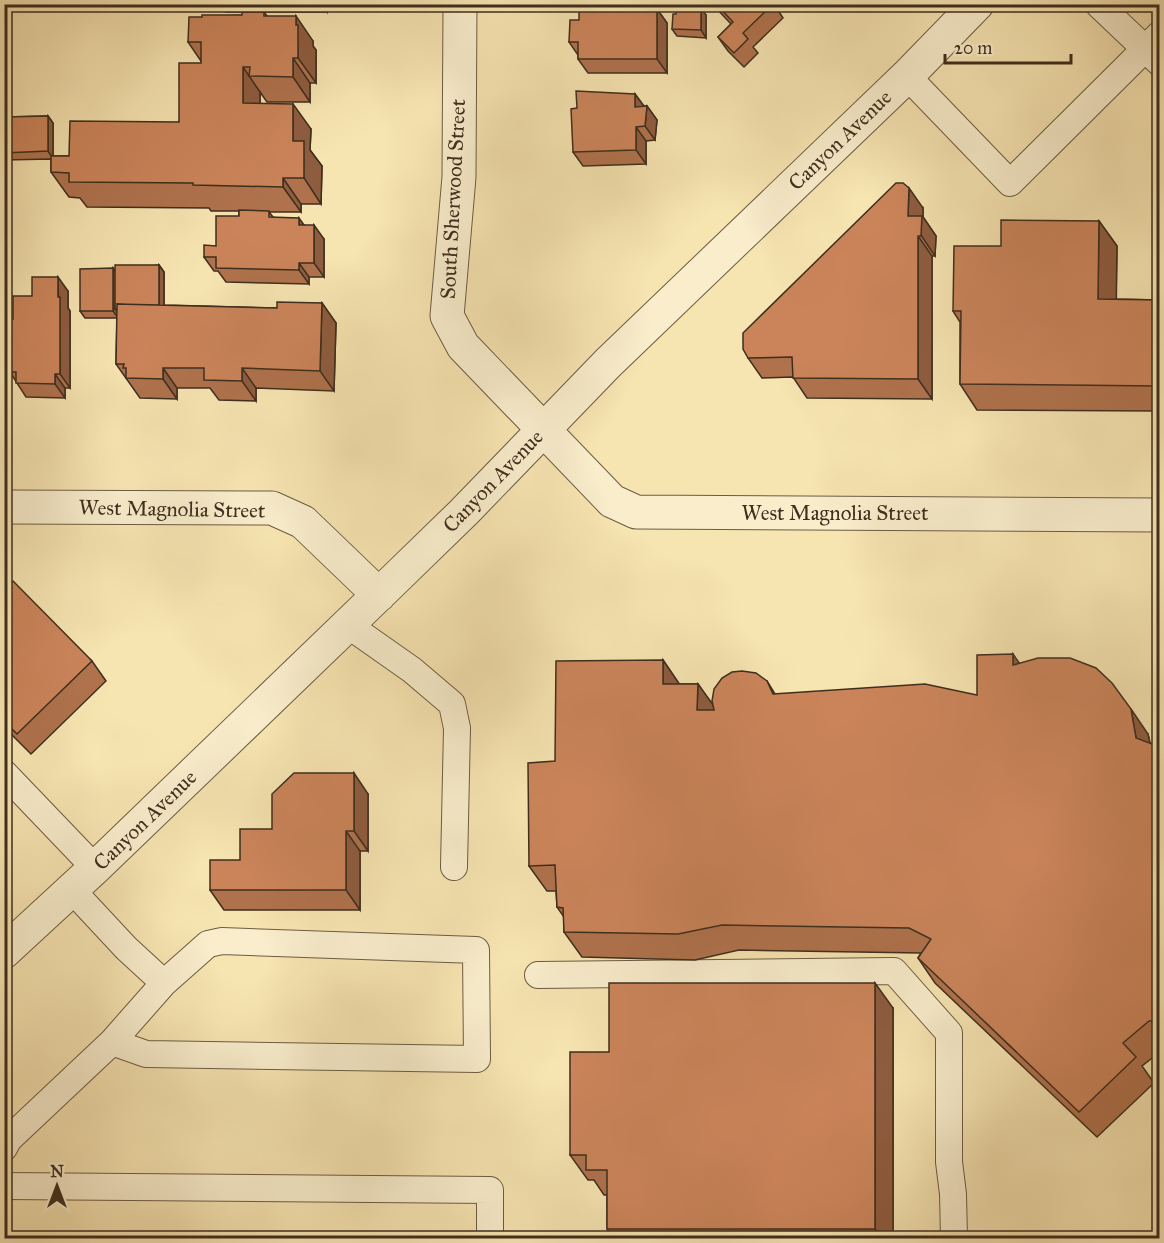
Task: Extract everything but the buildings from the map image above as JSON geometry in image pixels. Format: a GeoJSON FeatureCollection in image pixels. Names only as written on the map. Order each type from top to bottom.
{"type":"FeatureCollection","features":[{"type":"Feature","properties":{"kind":"street","name":"South Sherwood Street"},"geometry":{"type":"LineString","coordinates":[[460,4],[459,177],[447,316],[463,346],[542,430]]}},
{"type":"Feature","properties":{"kind":"street","name":"Canyon Avenue"},"geometry":{"type":"LineString","coordinates":[[4,952],[72,890],[379,595],[464,512],[608,363],[908,76],[977,4]]}},
{"type":"Feature","properties":{"kind":"street","name":"West Magnolia Street"},"geometry":{"type":"LineString","coordinates":[[542,430],[612,501],[636,512],[1160,515]]}},
{"type":"Feature","properties":{"kind":"street","name":"West Magnolia Street"},"geometry":{"type":"LineString","coordinates":[[4,507],[272,508],[303,522],[379,595]]}},
{"type":"Feature","properties":{"kind":"lane"},"geometry":{"type":"LineString","coordinates":[[908,76],[1010,183],[1154,49],[1098,4]]}},
{"type":"Feature","properties":{"kind":"lane"},"geometry":{"type":"LineString","coordinates":[[348,625],[412,670],[452,704],[457,728],[454,867]]}},
{"type":"Feature","properties":{"kind":"lane"},"geometry":{"type":"LineString","coordinates":[[4,773],[95,868]]}},
{"type":"Feature","properties":{"kind":"lane"},"geometry":{"type":"LineString","coordinates":[[72,890],[126,948],[164,983]]}},
{"type":"Feature","properties":{"kind":"lane"},"geometry":{"type":"LineString","coordinates":[[4,1148],[9,1139],[112,1042],[164,983],[208,944],[222,941],[476,950],[477,1059],[146,1054],[112,1042]]}},
{"type":"Feature","properties":{"kind":"lane"},"geometry":{"type":"LineString","coordinates":[[538,975],[894,971],[949,1033],[949,1162],[953,1194],[954,1239]]}},
{"type":"Feature","properties":{"kind":"lane"},"geometry":{"type":"LineString","coordinates":[[4,1186],[490,1190],[490,1239]]}}]}
